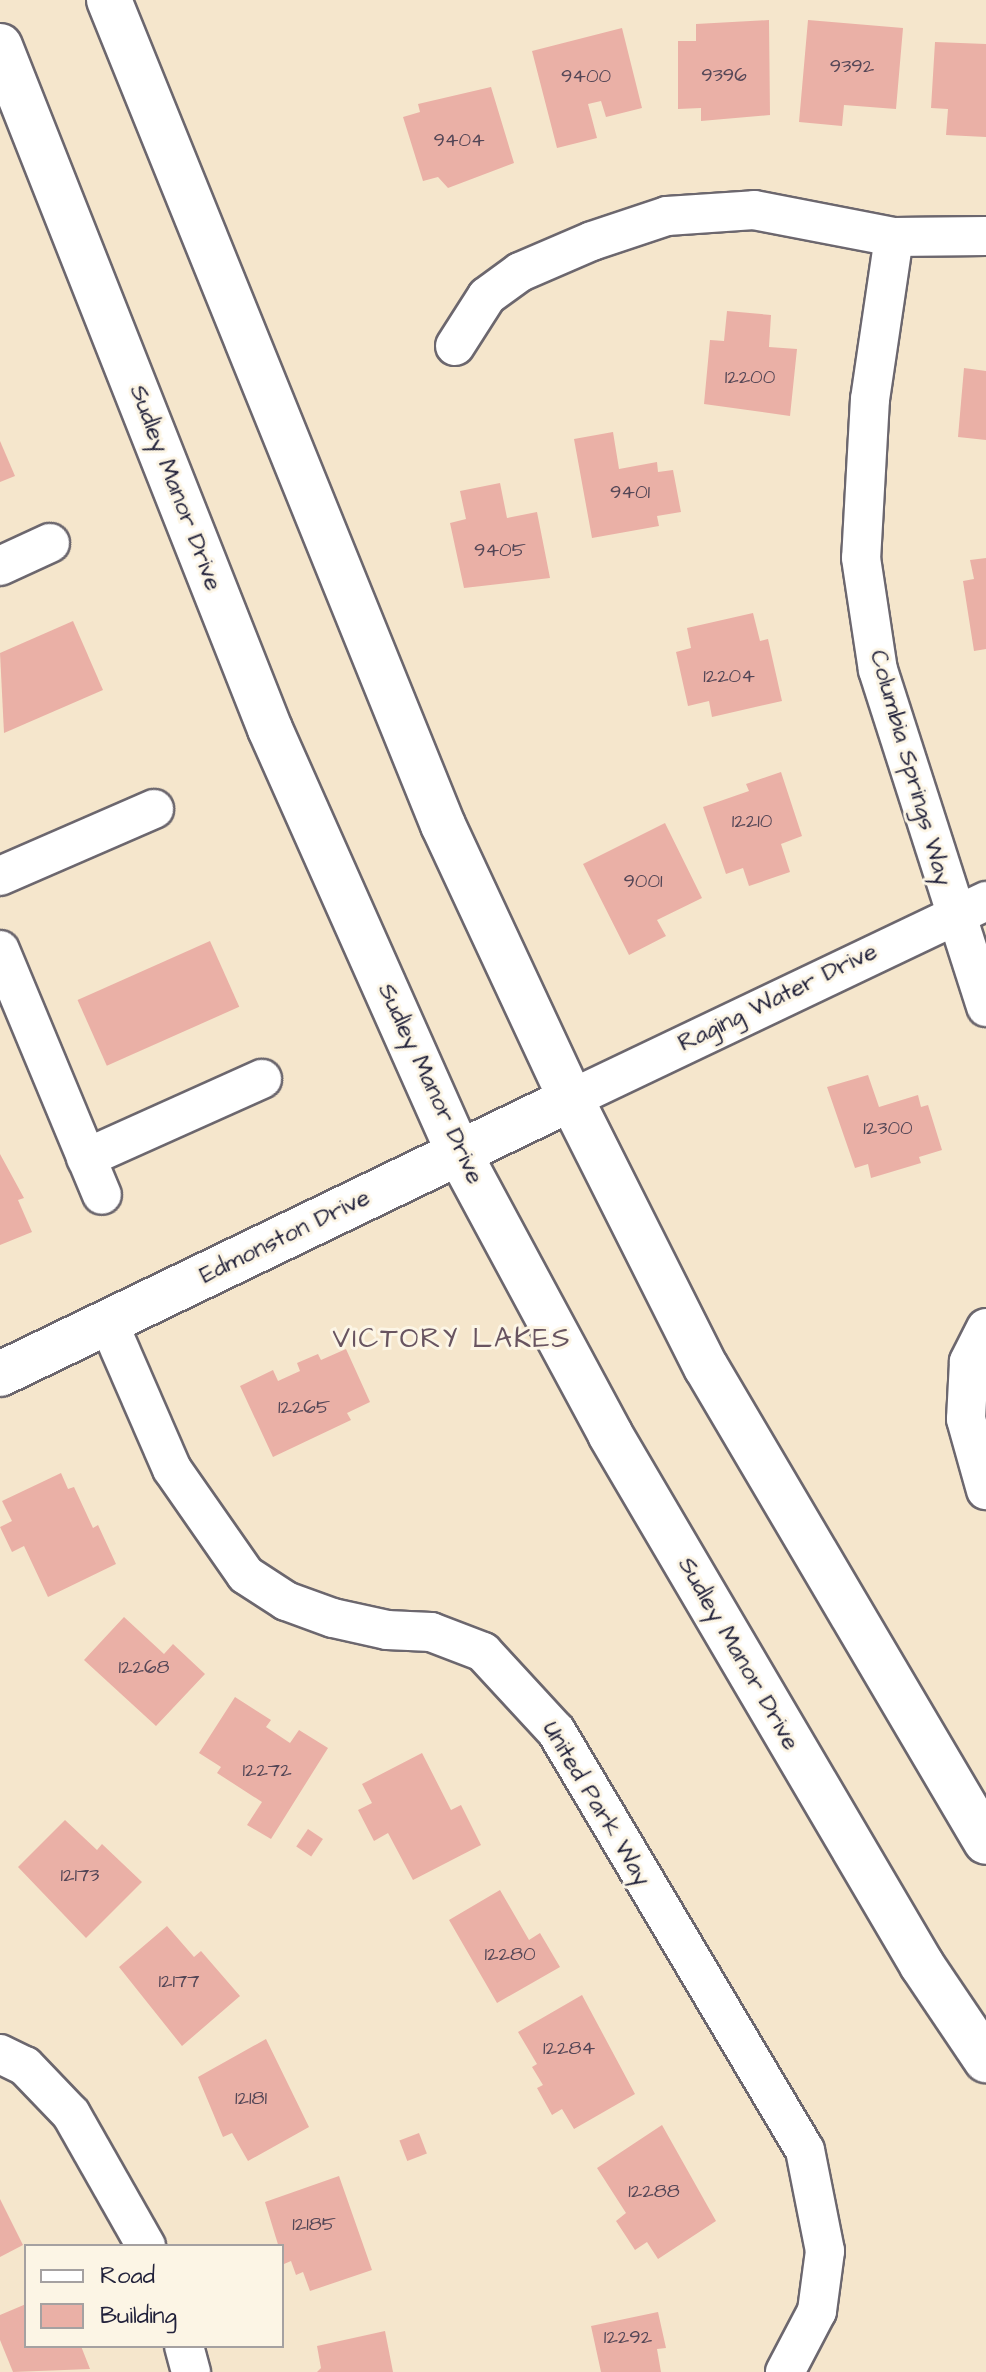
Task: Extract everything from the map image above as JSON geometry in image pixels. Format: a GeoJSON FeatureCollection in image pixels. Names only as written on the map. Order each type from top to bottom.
{"type":"FeatureCollection","features":[{"type":"Feature","properties":{"kind":"main road"},"geometry":{"type":"LineString","coordinates":[[109,0],[443,825],[571,1099],[706,1367],[986,1842]]}},
{"type":"Feature","properties":{"kind":"main road","name":"Sudley Manor Drive"},"geometry":{"type":"LineString","coordinates":[[0,46],[270,729],[459,1153],[665,1529],[922,1965],[986,2060]]}},
{"type":"Feature","properties":{"kind":"main road","name":"Edmonston Drive"},"geometry":{"type":"LineString","coordinates":[[0,1374],[571,1099]]}},
{"type":"Feature","properties":{"kind":"street"},"geometry":{"type":"LineString","coordinates":[[455,346],[487,296],[520,272],[592,241],[667,216],[754,210],[894,237],[986,236]]}},
{"type":"Feature","properties":{"kind":"street","name":"Columbia Springs Way"},"geometry":{"type":"LineString","coordinates":[[894,237],[870,399],[861,558],[878,670],[969,908],[986,1007]]}},
{"type":"Feature","properties":{"kind":"street"},"geometry":{"type":"LineString","coordinates":[[0,566],[50,543]]}},
{"type":"Feature","properties":{"kind":"street"},"geometry":{"type":"LineString","coordinates":[[0,876],[154,809]]}},
{"type":"Feature","properties":{"kind":"street","name":"Raging Water Drive"},"geometry":{"type":"LineString","coordinates":[[571,1099],[969,908]]}},
{"type":"Feature","properties":{"kind":"street"},"geometry":{"type":"LineString","coordinates":[[0,950],[102,1195]]}},
{"type":"Feature","properties":{"kind":"street"},"geometry":{"type":"LineString","coordinates":[[86,1158],[262,1079]]}},
{"type":"Feature","properties":{"kind":"street","name":"United Park Way"},"geometry":{"type":"LineString","coordinates":[[108,1322],[172,1469],[246,1575],[286,1601],[333,1618],[387,1630],[431,1632],[483,1652],[556,1731],[805,2150],[825,2251],[817,2311],[785,2372]]}},
{"type":"Feature","properties":{"kind":"street"},"geometry":{"type":"LineString","coordinates":[[986,1328],[969,1362],[966,1419],[986,1490]]}},
{"type":"Feature","properties":{"kind":"street"},"geometry":{"type":"LineString","coordinates":[[0,2054],[25,2066],[71,2114],[145,2244]]}},
{"type":"Feature","properties":{"kind":"street"},"geometry":{"type":"LineString","coordinates":[[185,2348],[191,2372]]}},
{"type":"Feature","properties":{"kind":"building"},"geometry":{"type":"Polygon","coordinates":[[[769,20],[770,115],[701,121],[701,108],[678,109],[678,41],[696,41],[696,24],[769,20]]]}},
{"type":"Feature","properties":{"kind":"building"},"geometry":{"type":"Polygon","coordinates":[[[808,20],[903,28],[896,109],[844,105],[842,126],[799,122],[808,20]]]}},
{"type":"Feature","properties":{"kind":"building"},"geometry":{"type":"Polygon","coordinates":[[[622,28],[642,108],[606,117],[601,101],[588,104],[597,138],[557,148],[532,51],[622,28]]]}},
{"type":"Feature","properties":{"kind":"building"},"geometry":{"type":"Polygon","coordinates":[[[935,42],[986,44],[986,137],[946,135],[948,109],[931,108],[935,42]]]}},
{"type":"Feature","properties":{"kind":"building"},"geometry":{"type":"Polygon","coordinates":[[[491,87],[514,163],[448,188],[438,177],[423,181],[403,117],[420,112],[418,104],[491,87]]]}},
{"type":"Feature","properties":{"kind":"building"},"geometry":{"type":"Polygon","coordinates":[[[727,311],[771,315],[769,347],[797,349],[790,416],[704,404],[710,340],[724,341],[727,311]]]}},
{"type":"Feature","properties":{"kind":"building"},"geometry":{"type":"Polygon","coordinates":[[[964,368],[986,371],[986,440],[958,437],[964,368]]]}},
{"type":"Feature","properties":{"kind":"building"},"geometry":{"type":"Polygon","coordinates":[[[613,432],[619,469],[657,462],[658,472],[673,470],[681,512],[657,516],[659,526],[592,538],[574,439],[613,432]]]}},
{"type":"Feature","properties":{"kind":"building"},"geometry":{"type":"Polygon","coordinates":[[[0,441],[15,476],[0,482],[0,441]]]}},
{"type":"Feature","properties":{"kind":"building"},"geometry":{"type":"Polygon","coordinates":[[[500,483],[507,518],[537,512],[550,578],[464,588],[450,523],[466,519],[460,491],[500,483]]]}},
{"type":"Feature","properties":{"kind":"building"},"geometry":{"type":"Polygon","coordinates":[[[986,558],[986,649],[974,651],[963,581],[974,579],[970,560],[986,558]]]}},
{"type":"Feature","properties":{"kind":"building"},"geometry":{"type":"Polygon","coordinates":[[[753,613],[760,641],[768,639],[782,701],[712,717],[709,701],[688,706],[676,652],[691,648],[687,628],[753,613]]]}},
{"type":"Feature","properties":{"kind":"building"},"geometry":{"type":"Polygon","coordinates":[[[73,621],[103,690],[4,733],[0,653],[73,621]]]}},
{"type":"Feature","properties":{"kind":"building"},"geometry":{"type":"Polygon","coordinates":[[[781,772],[802,836],[781,844],[790,872],[749,886],[743,868],[726,874],[703,807],[749,791],[746,784],[781,772]]]}},
{"type":"Feature","properties":{"kind":"building"},"geometry":{"type":"Polygon","coordinates":[[[665,823],[702,898],[657,920],[666,936],[629,955],[583,864],[665,823]]]}},
{"type":"Feature","properties":{"kind":"building"},"geometry":{"type":"Polygon","coordinates":[[[210,941],[239,1007],[107,1066],[78,1000],[210,941]]]}},
{"type":"Feature","properties":{"kind":"building"},"geometry":{"type":"Polygon","coordinates":[[[868,1075],[879,1107],[918,1095],[921,1107],[928,1105],[942,1150],[919,1157],[921,1163],[871,1178],[868,1164],[855,1168],[827,1087],[868,1075]]]}},
{"type":"Feature","properties":{"kind":"building"},"geometry":{"type":"Polygon","coordinates":[[[0,1154],[24,1198],[18,1200],[32,1232],[0,1245],[0,1154]]]}},
{"type":"Feature","properties":{"kind":"building"},"geometry":{"type":"Polygon","coordinates":[[[346,1349],[370,1402],[347,1413],[351,1420],[273,1457],[240,1386],[273,1370],[278,1381],[300,1371],[297,1363],[318,1354],[321,1360],[346,1349]]]}},
{"type":"Feature","properties":{"kind":"building"},"geometry":{"type":"Polygon","coordinates":[[[61,1473],[68,1489],[74,1487],[93,1528],[98,1525],[116,1564],[48,1597],[24,1546],[12,1552],[0,1527],[12,1521],[2,1501],[61,1473]]]}},
{"type":"Feature","properties":{"kind":"building"},"geometry":{"type":"Polygon","coordinates":[[[124,1617],[164,1654],[173,1644],[205,1674],[156,1726],[84,1660],[124,1617]]]}},
{"type":"Feature","properties":{"kind":"building"},"geometry":{"type":"Polygon","coordinates":[[[235,1697],[271,1720],[266,1727],[290,1743],[299,1730],[328,1748],[271,1839],[247,1825],[262,1802],[217,1773],[221,1767],[199,1753],[235,1697]]]}},
{"type":"Feature","properties":{"kind":"building"},"geometry":{"type":"Polygon","coordinates":[[[422,1753],[451,1810],[461,1805],[481,1845],[413,1880],[388,1833],[374,1841],[358,1810],[372,1803],[362,1784],[422,1753]]]}},
{"type":"Feature","properties":{"kind":"building"},"geometry":{"type":"Polygon","coordinates":[[[65,1820],[97,1850],[102,1844],[142,1882],[86,1938],[18,1867],[65,1820]]]}},
{"type":"Feature","properties":{"kind":"building"},"geometry":{"type":"Polygon","coordinates":[[[308,1829],[323,1839],[311,1856],[296,1846],[308,1829]]]}},
{"type":"Feature","properties":{"kind":"building"},"geometry":{"type":"Polygon","coordinates":[[[500,1890],[529,1940],[540,1933],[560,1967],[497,2003],[449,1920],[500,1890]]]}},
{"type":"Feature","properties":{"kind":"building"},"geometry":{"type":"Polygon","coordinates":[[[167,1926],[194,1957],[201,1951],[240,1996],[182,2046],[119,1967],[167,1926]]]}},
{"type":"Feature","properties":{"kind":"building"},"geometry":{"type":"Polygon","coordinates":[[[582,1995],[635,2094],[574,2129],[562,2109],[552,2115],[537,2088],[543,2085],[532,2067],[537,2064],[518,2032],[582,1995]]]}},
{"type":"Feature","properties":{"kind":"building"},"geometry":{"type":"Polygon","coordinates":[[[266,2039],[309,2127],[248,2161],[232,2133],[223,2137],[198,2077],[266,2039]]]}},
{"type":"Feature","properties":{"kind":"building"},"geometry":{"type":"Polygon","coordinates":[[[662,2125],[716,2221],[658,2259],[647,2242],[635,2250],[616,2221],[626,2213],[597,2168],[662,2125]]]}},
{"type":"Feature","properties":{"kind":"building"},"geometry":{"type":"Polygon","coordinates":[[[419,2133],[427,2154],[407,2161],[399,2141],[419,2133]]]}},
{"type":"Feature","properties":{"kind":"building"},"geometry":{"type":"Polygon","coordinates":[[[339,2176],[372,2270],[310,2291],[303,2272],[296,2275],[291,2261],[284,2264],[284,2244],[278,2244],[265,2202],[339,2176]]]}},
{"type":"Feature","properties":{"kind":"building"},"geometry":{"type":"Polygon","coordinates":[[[0,2199],[23,2245],[0,2257],[0,2199]]]}},
{"type":"Feature","properties":{"kind":"building"},"geometry":{"type":"Polygon","coordinates":[[[24,2305],[24,2348],[82,2348],[90,2369],[13,2372],[0,2340],[0,2315],[24,2305]]]}},
{"type":"Feature","properties":{"kind":"building"},"geometry":{"type":"Polygon","coordinates":[[[658,2312],[666,2348],[657,2349],[661,2372],[601,2372],[591,2326],[658,2312]]]}},
{"type":"Feature","properties":{"kind":"building"},"geometry":{"type":"Polygon","coordinates":[[[385,2331],[393,2372],[317,2372],[321,2368],[317,2346],[385,2331]]]}},
{"type":"Feature","properties":{"kind":"district","name":"VICTORY LAKES"},"geometry":{"type":"Point","coordinates":[452,1339]}}]}
